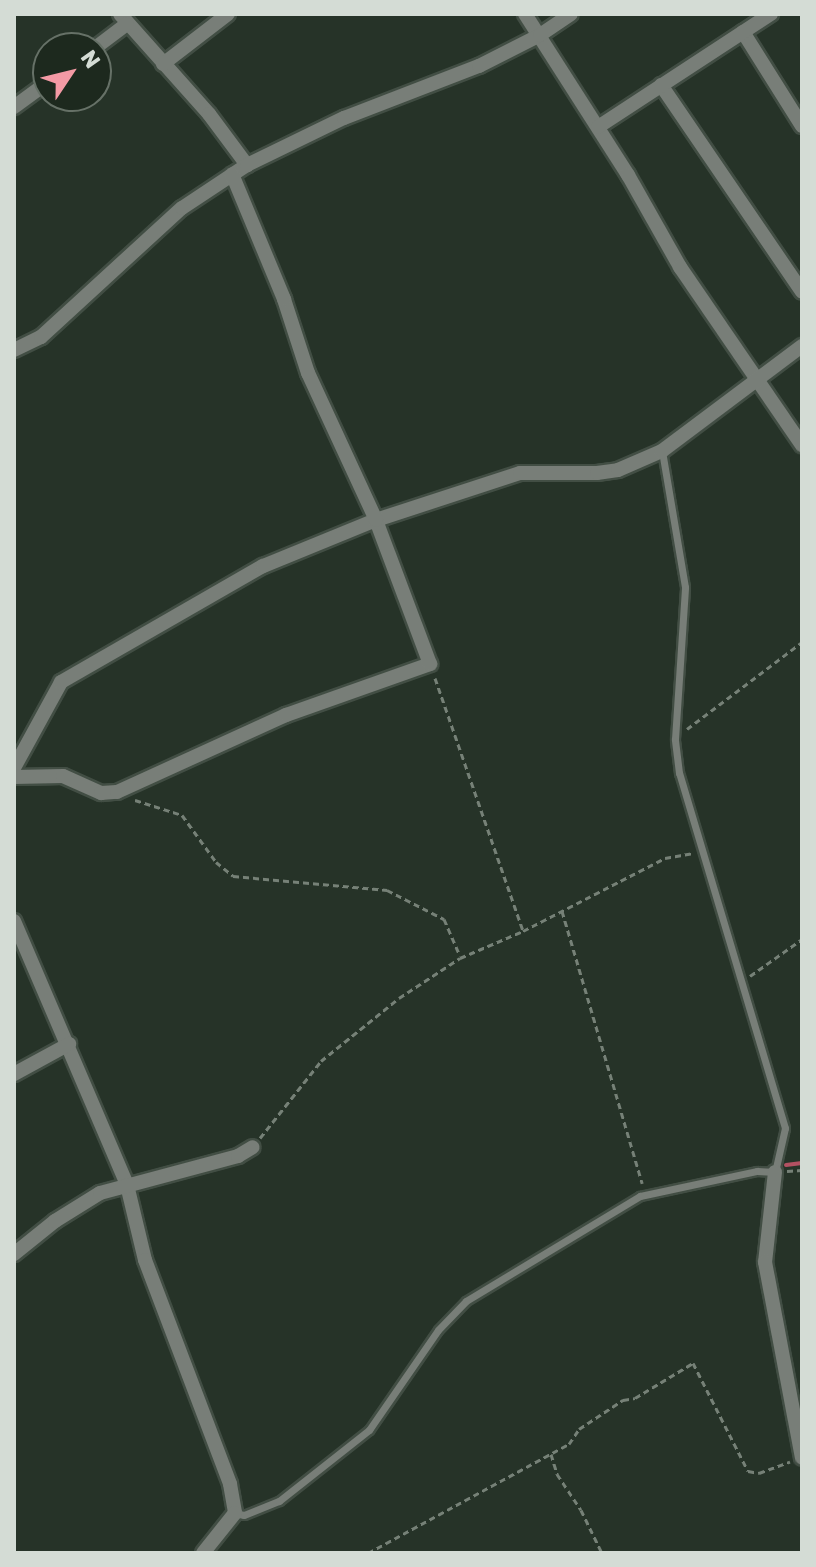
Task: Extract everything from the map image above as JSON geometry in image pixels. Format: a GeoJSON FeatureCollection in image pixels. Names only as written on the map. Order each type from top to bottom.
{"type":"FeatureCollection","features":[{"type":"Feature","properties":{"kind":"street"},"geometry":{"type":"LineString","coordinates":[[163,64],[228,14]]}},
{"type":"Feature","properties":{"kind":"street"},"geometry":{"type":"LineString","coordinates":[[525,14],[598,127],[680,267],[802,445]]}},
{"type":"Feature","properties":{"kind":"street"},"geometry":{"type":"LineString","coordinates":[[14,350],[41,337],[182,208],[232,174],[344,118],[479,66],[540,35],[571,14]]}},
{"type":"Feature","properties":{"kind":"street"},"geometry":{"type":"LineString","coordinates":[[598,127],[771,14]]}},
{"type":"Feature","properties":{"kind":"street"},"geometry":{"type":"LineString","coordinates":[[124,19],[209,114],[247,165]]}},
{"type":"Feature","properties":{"kind":"street"},"geometry":{"type":"LineString","coordinates":[[743,32],[802,126]]}},
{"type":"Feature","properties":{"kind":"street"},"geometry":{"type":"LineString","coordinates":[[661,85],[802,292]]}},
{"type":"Feature","properties":{"kind":"street"},"geometry":{"type":"LineString","coordinates":[[14,107],[32,94]]}},
{"type":"Feature","properties":{"kind":"street"},"geometry":{"type":"LineString","coordinates":[[232,174],[284,299],[308,373],[376,520],[430,664],[286,715],[117,792],[101,793],[63,776],[14,777],[14,768],[61,682],[263,566],[376,520],[520,473],[618,470],[662,451],[802,346]]}},
{"type":"Feature","properties":{"kind":"street"},"geometry":{"type":"LineString","coordinates":[[14,921],[127,1185],[145,1260],[230,1484],[235,1513],[203,1553]]}},
{"type":"Feature","properties":{"kind":"street"},"geometry":{"type":"LineString","coordinates":[[14,1074],[69,1044]]}},
{"type":"Feature","properties":{"kind":"street"},"geometry":{"type":"LineString","coordinates":[[14,1254],[55,1221],[100,1193],[238,1156],[253,1147]]}},
{"type":"Feature","properties":{"kind":"street"},"geometry":{"type":"LineString","coordinates":[[775,1172],[765,1262],[802,1458]]}},
{"type":"Feature","properties":{"kind":"lane"},"geometry":{"type":"LineString","coordinates":[[235,1513],[244,1515],[279,1501],[369,1430],[438,1330],[466,1301],[645,1194],[757,1171],[775,1172],[785,1128],[679,773],[675,739],[685,587],[662,451]]}},
{"type":"Feature","properties":{"kind":"path"},"geometry":{"type":"LineString","coordinates":[[675,739],[802,642]]}},
{"type":"Feature","properties":{"kind":"path"},"geometry":{"type":"LineString","coordinates":[[430,664],[523,931]]}},
{"type":"Feature","properties":{"kind":"path"},"geometry":{"type":"LineString","coordinates":[[117,792],[182,815],[216,862],[233,876],[387,890],[444,919],[460,958]]}},
{"type":"Feature","properties":{"kind":"path"},"geometry":{"type":"LineString","coordinates":[[253,1147],[321,1061],[399,998],[460,958],[523,931],[665,858],[701,852]]}},
{"type":"Feature","properties":{"kind":"path"},"geometry":{"type":"LineString","coordinates":[[562,911],[645,1194]]}},
{"type":"Feature","properties":{"kind":"path"},"geometry":{"type":"LineString","coordinates":[[741,983],[802,939]]}},
{"type":"Feature","properties":{"kind":"path"},"geometry":{"type":"LineString","coordinates":[[368,1553],[569,1444],[579,1429],[623,1400],[635,1398],[693,1363],[748,1471],[759,1473],[802,1458]]}},
{"type":"Feature","properties":{"kind":"path"},"geometry":{"type":"LineString","coordinates":[[551,1454],[557,1474],[581,1510],[602,1553]]}},
{"type":"Feature","properties":{"kind":"waterway"},"geometry":{"type":"LineString","coordinates":[[786,1165],[802,1163]]}}]}
